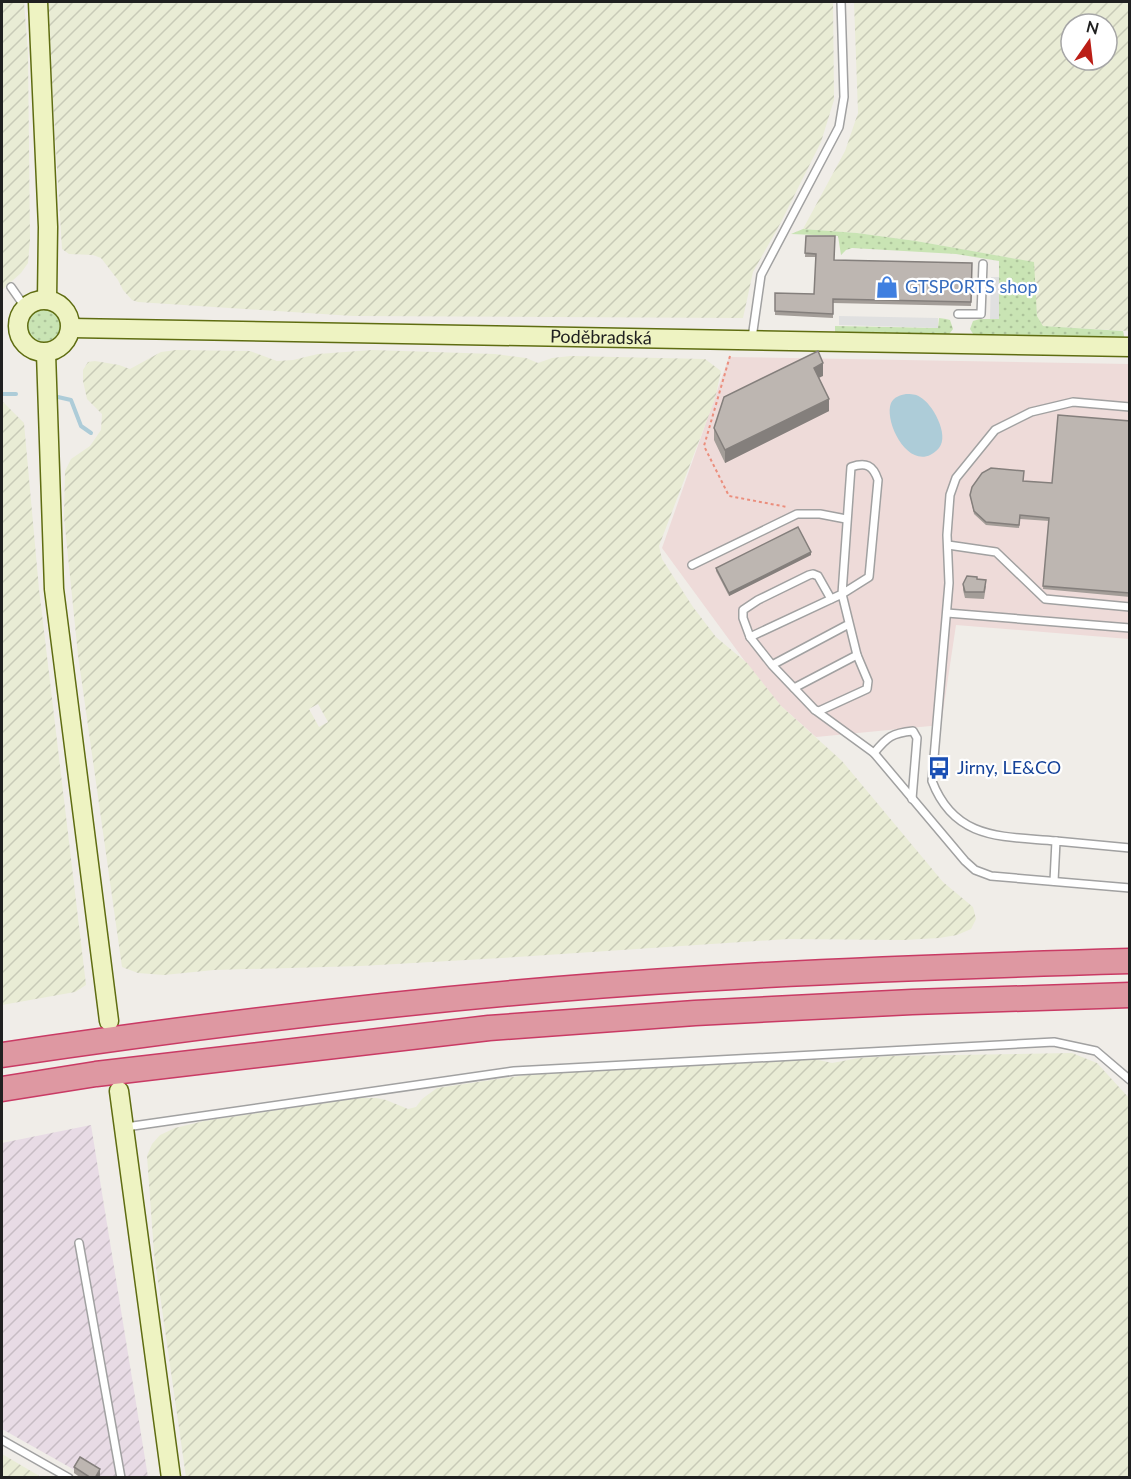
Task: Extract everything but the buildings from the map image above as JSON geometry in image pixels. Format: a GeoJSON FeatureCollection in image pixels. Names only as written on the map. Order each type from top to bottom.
{"type":"FeatureCollection","features":[{"type":"Feature","properties":{"kind":"highway"},"geometry":{"type":"LineString","coordinates":[[2,1055],[93,1041],[369,1007],[531,992],[695,979],[913,968],[1130,961]]}},
{"type":"Feature","properties":{"kind":"highway"},"geometry":{"type":"LineString","coordinates":[[2,1089],[96,1074],[489,1028],[695,1012],[1130,995]]}},
{"type":"Feature","properties":{"kind":"street"},"geometry":{"type":"LineString","coordinates":[[38,2],[48,227],[47,300]]}},
{"type":"Feature","properties":{"kind":"street"},"geometry":{"type":"LineString","coordinates":[[39,300],[47,300],[62,306],[70,320],[71,328],[60,347],[46,352],[35,351],[26,346],[9,327],[18,320],[25,307],[39,300]]}},
{"type":"Feature","properties":{"kind":"street","name":"Poděbradská"},"geometry":{"type":"LineString","coordinates":[[71,328],[1130,347]]}},
{"type":"Feature","properties":{"kind":"street"},"geometry":{"type":"LineString","coordinates":[[46,352],[54,589],[109,1022]]}},
{"type":"Feature","properties":{"kind":"street"},"geometry":{"type":"LineString","coordinates":[[119,1091],[171,1478]]}},
{"type":"Feature","properties":{"kind":"lane"},"geometry":{"type":"LineString","coordinates":[[752,340],[760,274],[833,142],[839,127],[844,97],[841,2]]}},
{"type":"Feature","properties":{"kind":"lane"},"geometry":{"type":"LineString","coordinates":[[958,314],[981,314],[983,264]]}},
{"type":"Feature","properties":{"kind":"lane"},"geometry":{"type":"LineString","coordinates":[[11,287],[25,307]]}},
{"type":"Feature","properties":{"kind":"lane"},"geometry":{"type":"LineString","coordinates":[[1130,407],[1073,402],[1031,412],[995,430],[956,478],[950,495],[949,583],[932,781],[938,795],[958,820],[975,829],[993,835],[1130,848]]}},
{"type":"Feature","properties":{"kind":"lane"},"geometry":{"type":"LineString","coordinates":[[750,637],[842,594],[869,577],[878,480],[874,470],[868,465],[851,467],[842,594],[857,655],[868,681],[867,689],[819,711],[815,710]]}},
{"type":"Feature","properties":{"kind":"lane"},"geometry":{"type":"LineString","coordinates":[[692,565],[797,514],[820,514],[846,519]]}},
{"type":"Feature","properties":{"kind":"lane"},"geometry":{"type":"LineString","coordinates":[[948,545],[996,552],[1045,599],[1130,607]]}},
{"type":"Feature","properties":{"kind":"lane"},"geometry":{"type":"LineString","coordinates":[[831,599],[818,576],[813,574],[758,600],[744,610],[743,618],[750,637],[772,665],[815,710],[874,753],[975,870],[991,876],[1130,888]]}},
{"type":"Feature","properties":{"kind":"lane"},"geometry":{"type":"LineString","coordinates":[[947,614],[1130,628]]}},
{"type":"Feature","properties":{"kind":"lane"},"geometry":{"type":"LineString","coordinates":[[772,665],[849,624]]}},
{"type":"Feature","properties":{"kind":"lane"},"geometry":{"type":"LineString","coordinates":[[794,688],[857,655]]}},
{"type":"Feature","properties":{"kind":"lane"},"geometry":{"type":"LineString","coordinates":[[874,753],[885,740],[897,733],[913,731],[917,738],[912,799]]}},
{"type":"Feature","properties":{"kind":"lane"},"geometry":{"type":"LineString","coordinates":[[1054,881],[1056,841]]}},
{"type":"Feature","properties":{"kind":"lane"},"geometry":{"type":"LineString","coordinates":[[124,1127],[514,1071],[1054,1042],[1096,1051],[1130,1080]]}},
{"type":"Feature","properties":{"kind":"lane"},"geometry":{"type":"LineString","coordinates":[[79,1243],[121,1478]]}},
{"type":"Feature","properties":{"kind":"lane"},"geometry":{"type":"LineString","coordinates":[[2,1440],[69,1478]]}},
{"type":"Feature","properties":{"kind":"path"},"geometry":{"type":"LineString","coordinates":[[752,340],[729,357],[704,446],[729,496],[785,505],[797,514]]}},
{"type":"Feature","properties":{"kind":"shaded area"},"geometry":{"type":"Polygon","coordinates":[[[991,277],[999,277],[999,319],[990,319],[991,277]]]}},
{"type":"Feature","properties":{"kind":"shaded area"},"geometry":{"type":"Polygon","coordinates":[[[839,316],[938,318],[938,328],[839,325],[839,316]]]}},
{"type":"Feature","properties":{"kind":"shaded area"},"geometry":{"type":"Polygon","coordinates":[[[729,357],[1129,364],[1129,639],[956,625],[941,725],[816,737],[781,706],[744,660],[662,548],[729,357]]]}},
{"type":"Feature","properties":{"kind":"shaded area"},"geometry":{"type":"Polygon","coordinates":[[[91,1125],[148,1477],[87,1477],[2,1429],[2,1143],[91,1125]]]}},
{"type":"Feature","properties":{"kind":"green space"},"geometry":{"type":"Polygon","coordinates":[[[2,2],[24,2],[28,54],[30,240],[28,263],[21,273],[2,290],[2,2]]]}},
{"type":"Feature","properties":{"kind":"green space"},"geometry":{"type":"Polygon","coordinates":[[[47,2],[833,2],[834,100],[821,142],[753,272],[743,318],[353,316],[138,302],[132,300],[123,290],[101,258],[93,255],[69,254],[62,249],[47,2]]]}},
{"type":"Feature","properties":{"kind":"green space"},"geometry":{"type":"Polygon","coordinates":[[[854,2],[1129,2],[1129,331],[1043,326],[1037,316],[1033,262],[916,241],[803,229],[845,151],[858,113],[854,2]]]}},
{"type":"Feature","properties":{"kind":"green space"},"geometry":{"type":"Polygon","coordinates":[[[803,229],[916,241],[1034,262],[1037,316],[1043,326],[1123,331],[1125,340],[975,337],[970,329],[973,321],[999,319],[999,261],[956,254],[852,248],[841,255],[838,236],[791,234],[803,229]]]}},
{"type":"Feature","properties":{"kind":"green space"},"geometry":{"type":"Polygon","coordinates":[[[45,307],[59,312],[64,326],[59,340],[45,345],[31,340],[26,326],[31,312],[45,307]]]}},
{"type":"Feature","properties":{"kind":"green space"},"geometry":{"type":"Polygon","coordinates":[[[939,318],[950,320],[953,329],[947,337],[835,335],[835,326],[938,328],[939,318]]]}},
{"type":"Feature","properties":{"kind":"green space"},"geometry":{"type":"Polygon","coordinates":[[[176,350],[250,351],[277,361],[318,354],[372,350],[495,354],[526,358],[538,363],[552,358],[571,356],[705,359],[721,371],[715,399],[659,546],[662,559],[693,607],[716,637],[747,663],[781,706],[842,761],[943,882],[973,907],[976,919],[971,929],[957,935],[939,938],[904,940],[788,939],[361,966],[214,970],[164,975],[138,973],[122,967],[78,655],[64,517],[65,471],[71,459],[90,446],[101,430],[102,414],[87,399],[83,381],[83,370],[88,362],[119,365],[130,369],[161,352],[176,350]],[[318,704],[309,709],[319,727],[328,722],[318,704]]]}},
{"type":"Feature","properties":{"kind":"green space"},"geometry":{"type":"Polygon","coordinates":[[[2,401],[24,423],[39,589],[86,985],[75,992],[2,1005],[2,401]]]}},
{"type":"Feature","properties":{"kind":"green space"},"geometry":{"type":"Polygon","coordinates":[[[1072,1053],[1097,1063],[1129,1098],[1129,1477],[186,1477],[154,1253],[147,1156],[152,1144],[160,1135],[175,1128],[204,1121],[359,1098],[386,1100],[408,1109],[416,1107],[422,1099],[437,1088],[526,1075],[773,1058],[814,1059],[832,1063],[859,1058],[892,1056],[1072,1053]]]}},
{"type":"Feature","properties":{"kind":"green space"},"geometry":{"type":"Polygon","coordinates":[[[2,1454],[41,1477],[2,1477],[2,1454]]]}},
{"type":"Feature","properties":{"kind":"water"},"geometry":{"type":"Polygon","coordinates":[[[906,394],[917,395],[925,400],[934,412],[941,428],[942,442],[939,448],[929,456],[919,456],[910,452],[902,444],[891,423],[891,403],[897,397],[906,394]]]}},
{"type":"Feature","properties":{"kind":"waterway"},"geometry":{"type":"LineString","coordinates":[[2,394],[16,394]]}},
{"type":"Feature","properties":{"kind":"waterway"},"geometry":{"type":"LineString","coordinates":[[58,397],[71,400],[81,426],[91,433]]}},
{"type":"Feature","properties":{"kind":"place","name":"GTSPORTS shop"},"geometry":{"type":"Point","coordinates":[887,287]}},
{"type":"Feature","properties":{"kind":"place","name":"Jirny, LE&CO"},"geometry":{"type":"Point","coordinates":[939,768]}}]}
